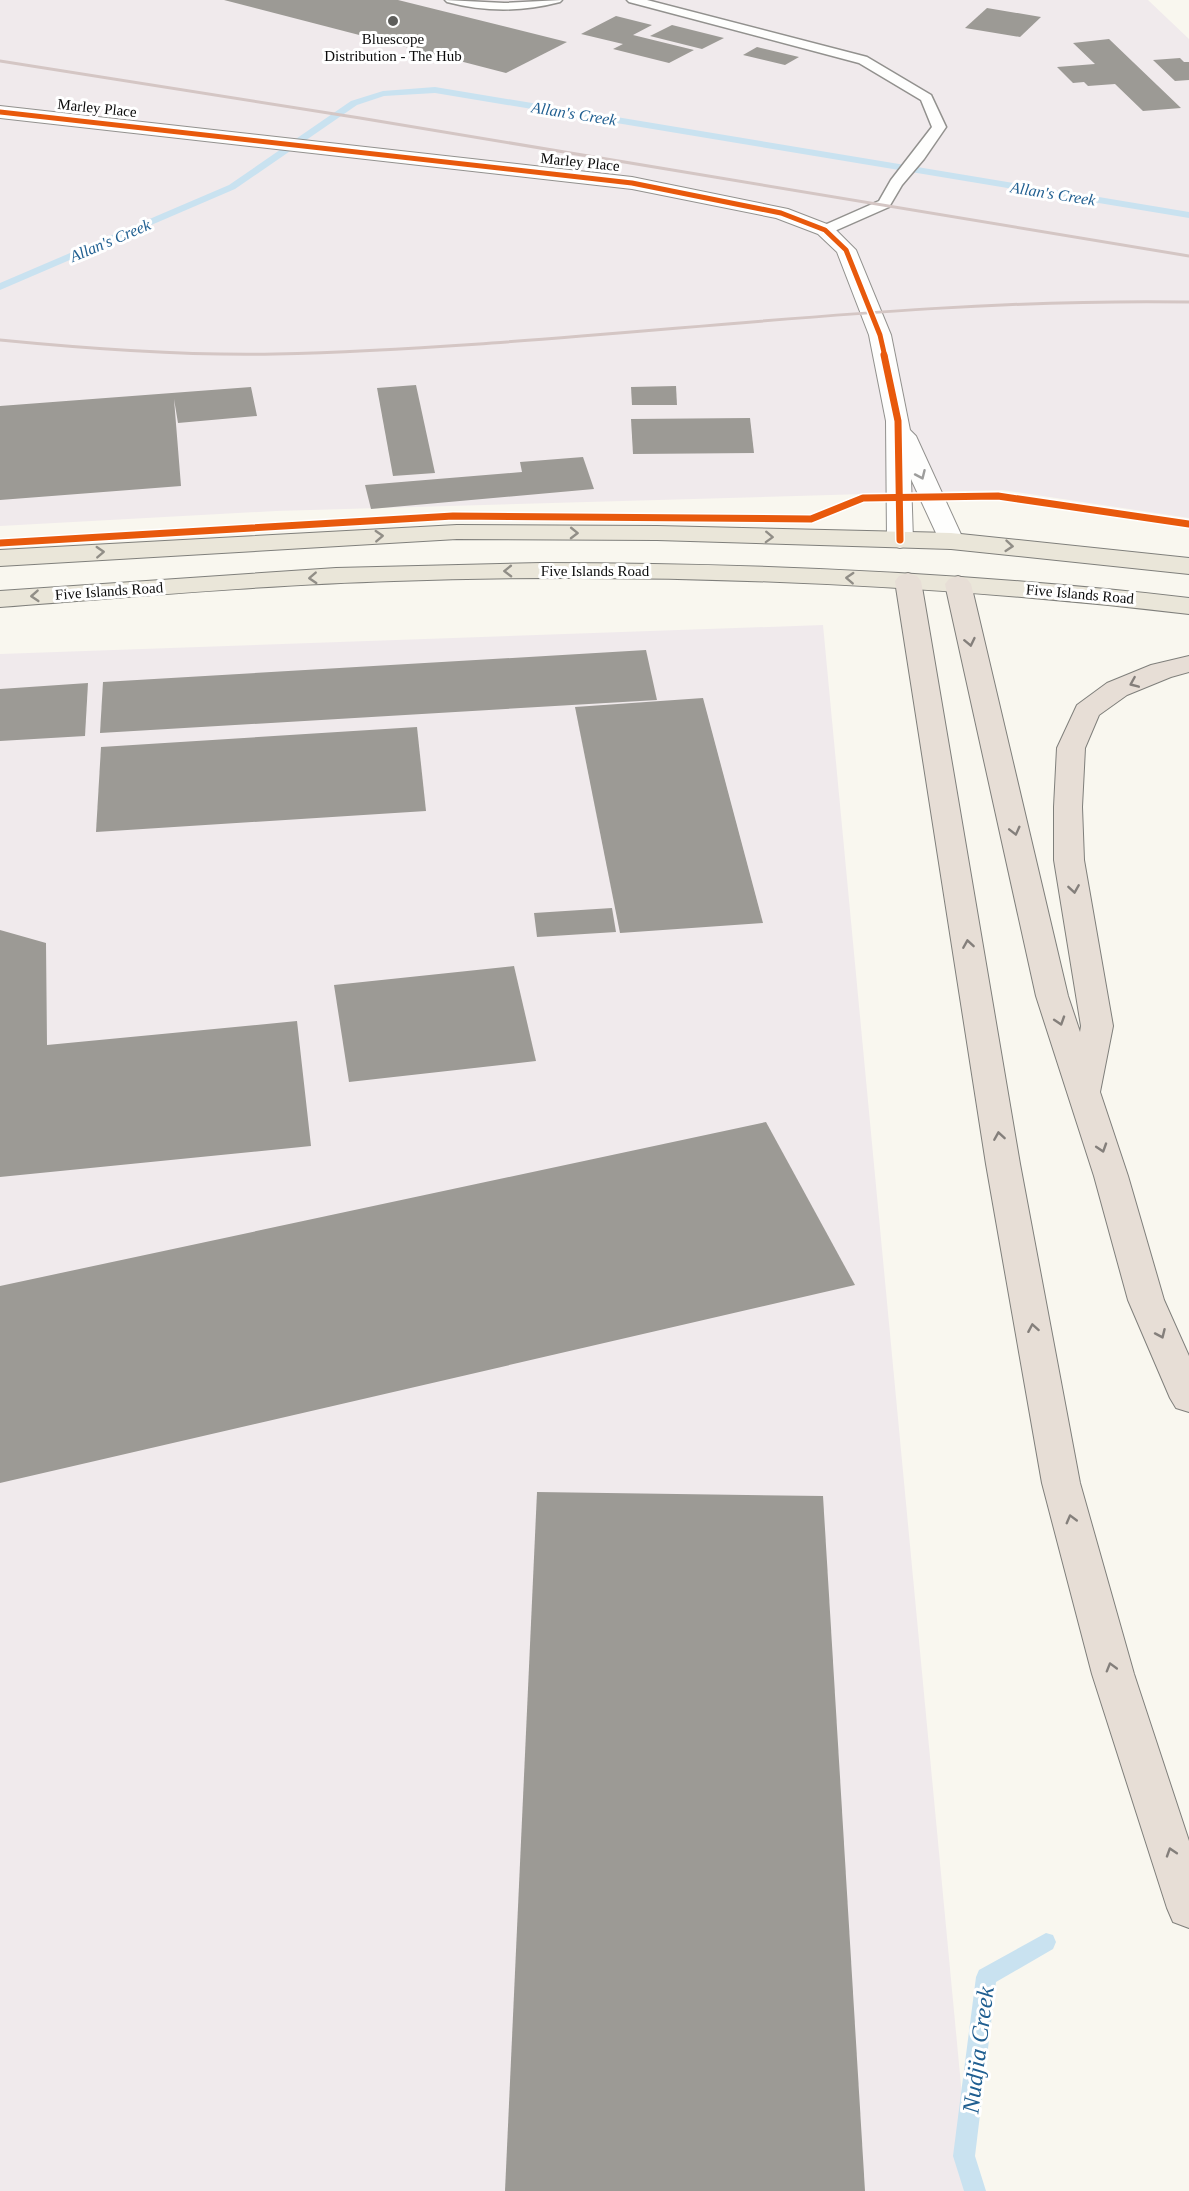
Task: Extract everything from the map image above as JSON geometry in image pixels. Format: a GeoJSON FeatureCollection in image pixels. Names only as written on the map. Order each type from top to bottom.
{"type":"FeatureCollection","features":[{"type":"Feature","properties":{"kind":"highway"},"geometry":{"type":"LineString","coordinates":[[908,581],[1003,1164],[1061,1483],[1113,1674],[1189,1908]]}},
{"type":"Feature","properties":{"kind":"highway"},"geometry":{"type":"LineString","coordinates":[[958,584],[1052,996],[1111,1176],[1146,1300],[1189,1398]]}},
{"type":"Feature","properties":{"kind":"highway"},"geometry":{"type":"LineString","coordinates":[[1084,1092],[1096,1026],[1069,860],[1068,807],[1071,748],[1087,711],[1117,689],[1161,671],[1189,664]]}},
{"type":"Feature","properties":{"kind":"main road"},"geometry":{"type":"LineString","coordinates":[[0,558],[457,532],[657,533],[951,541],[1189,566]]}},
{"type":"Feature","properties":{"kind":"main road"},"geometry":{"type":"LineString","coordinates":[[900,540],[908,581]]}},
{"type":"Feature","properties":{"kind":"main road"},"geometry":{"type":"LineString","coordinates":[[951,541],[958,584]]}},
{"type":"Feature","properties":{"kind":"main road","name":"Five Islands Road"},"geometry":{"type":"LineString","coordinates":[[0,599],[226,583],[445,572],[640,570],[958,584],[1116,596],[1189,606]]}},
{"type":"Feature","properties":{"kind":"street","name":"Marley Place"},"geometry":{"type":"LineString","coordinates":[[0,112],[632,183],[782,213],[825,230],[846,250],[873,312],[880,335],[898,421],[900,540]]}},
{"type":"Feature","properties":{"kind":"street","name":"Marley Place"},"geometry":{"type":"LineString","coordinates":[[898,421],[951,541]]}},
{"type":"Feature","properties":{"kind":"lane"},"geometry":{"type":"LineString","coordinates":[[451,0],[495,8],[521,7],[556,0]]}},
{"type":"Feature","properties":{"kind":"lane"},"geometry":{"type":"LineString","coordinates":[[633,0],[863,60],[926,98],[939,127],[884,204],[825,230]]}},
{"type":"Feature","properties":{"kind":"shaded area"},"geometry":{"type":"Polygon","coordinates":[[[0,0],[1148,0],[1189,39],[1189,518],[1002,490],[276,511],[0,526],[0,0]]]}},
{"type":"Feature","properties":{"kind":"shaded area"},"geometry":{"type":"Polygon","coordinates":[[[823,625],[971,2191],[0,2191],[0,654],[823,625]]]}},
{"type":"Feature","properties":{"kind":"building","name":"Bluescope Distribution - The Hub"},"geometry":{"type":"Polygon","coordinates":[[[224,0],[398,0],[567,42],[506,73],[224,0]]]}},
{"type":"Feature","properties":{"kind":"building"},"geometry":{"type":"Polygon","coordinates":[[[987,8],[1041,17],[1020,37],[965,28],[987,8]]]}},
{"type":"Feature","properties":{"kind":"building"},"geometry":{"type":"Polygon","coordinates":[[[616,16],[652,25],[633,35],[694,50],[669,63],[613,49],[623,44],[581,34],[616,16]]]}},
{"type":"Feature","properties":{"kind":"building"},"geometry":{"type":"Polygon","coordinates":[[[672,25],[724,38],[702,49],[650,36],[672,25]]]}},
{"type":"Feature","properties":{"kind":"building"},"geometry":{"type":"Polygon","coordinates":[[[1109,39],[1181,108],[1143,111],[1115,84],[1088,86],[1084,82],[1073,83],[1057,67],[1095,64],[1073,43],[1109,39]]]}},
{"type":"Feature","properties":{"kind":"building"},"geometry":{"type":"Polygon","coordinates":[[[757,47],[799,57],[785,65],[743,55],[757,47]]]}},
{"type":"Feature","properties":{"kind":"building"},"geometry":{"type":"Polygon","coordinates":[[[1180,58],[1184,62],[1189,62],[1189,80],[1175,81],[1153,60],[1180,58]]]}},
{"type":"Feature","properties":{"kind":"building"},"geometry":{"type":"Polygon","coordinates":[[[416,385],[435,473],[393,476],[377,388],[416,385]]]}},
{"type":"Feature","properties":{"kind":"building"},"geometry":{"type":"Polygon","coordinates":[[[676,386],[677,405],[632,405],[631,387],[676,386]]]}},
{"type":"Feature","properties":{"kind":"building"},"geometry":{"type":"Polygon","coordinates":[[[251,387],[257,416],[178,423],[174,399],[181,486],[0,500],[0,406],[251,387]]]}},
{"type":"Feature","properties":{"kind":"building"},"geometry":{"type":"Polygon","coordinates":[[[750,418],[754,453],[633,454],[631,419],[750,418]]]}},
{"type":"Feature","properties":{"kind":"building"},"geometry":{"type":"Polygon","coordinates":[[[583,457],[594,489],[371,509],[365,485],[522,472],[520,462],[583,457]]]}},
{"type":"Feature","properties":{"kind":"building"},"geometry":{"type":"Polygon","coordinates":[[[646,650],[657,700],[100,733],[103,682],[646,650]]]}},
{"type":"Feature","properties":{"kind":"building"},"geometry":{"type":"Polygon","coordinates":[[[88,683],[85,736],[0,741],[0,689],[88,683]]]}},
{"type":"Feature","properties":{"kind":"building"},"geometry":{"type":"Polygon","coordinates":[[[703,698],[763,923],[620,933],[575,707],[703,698]]]}},
{"type":"Feature","properties":{"kind":"building"},"geometry":{"type":"Polygon","coordinates":[[[417,727],[426,811],[96,832],[101,747],[417,727]]]}},
{"type":"Feature","properties":{"kind":"building"},"geometry":{"type":"Polygon","coordinates":[[[612,908],[616,932],[537,937],[534,913],[612,908]]]}},
{"type":"Feature","properties":{"kind":"building"},"geometry":{"type":"Polygon","coordinates":[[[0,930],[46,943],[47,1045],[297,1021],[311,1146],[0,1177],[0,930]]]}},
{"type":"Feature","properties":{"kind":"building"},"geometry":{"type":"Polygon","coordinates":[[[514,966],[536,1061],[349,1082],[334,985],[514,966]]]}},
{"type":"Feature","properties":{"kind":"building"},"geometry":{"type":"Polygon","coordinates":[[[766,1122],[855,1285],[0,1483],[0,1286],[766,1122]]]}},
{"type":"Feature","properties":{"kind":"building"},"geometry":{"type":"Polygon","coordinates":[[[537,1492],[823,1496],[865,2191],[505,2191],[537,1492]]]}},
{"type":"Feature","properties":{"kind":"waterway","name":"Allan's Creek"},"geometry":{"type":"LineString","coordinates":[[0,287],[232,187],[354,103],[383,94],[435,90],[1189,215]]}},
{"type":"Feature","properties":{"kind":"waterway","name":"Nudjia Creek"},"geometry":{"type":"LineString","coordinates":[[975,2191],[964,2156],[986,1977],[1046,1942]]}},
{"type":"Feature","properties":{"kind":"railway"},"geometry":{"type":"LineString","coordinates":[[0,61],[360,118],[1189,256]]}},
{"type":"Feature","properties":{"kind":"railway"},"geometry":{"type":"LineString","coordinates":[[0,340],[137,351],[275,354],[389,350],[960,307],[1189,302]]}},
{"type":"Feature","properties":{"kind":"cycle path"},"geometry":{"type":"LineString","coordinates":[[0,112],[632,183],[781,213],[825,230],[846,250],[880,335],[898,421],[900,540]]}},
{"type":"Feature","properties":{"kind":"cycle path"},"geometry":{"type":"LineString","coordinates":[[0,543],[453,516],[811,519],[863,498],[998,496],[1189,524]]}},
{"type":"Feature","properties":{"kind":"place","name":"Bluescope Distribution - The Hub"},"geometry":{"type":"Point","coordinates":[393,21]}}]}
